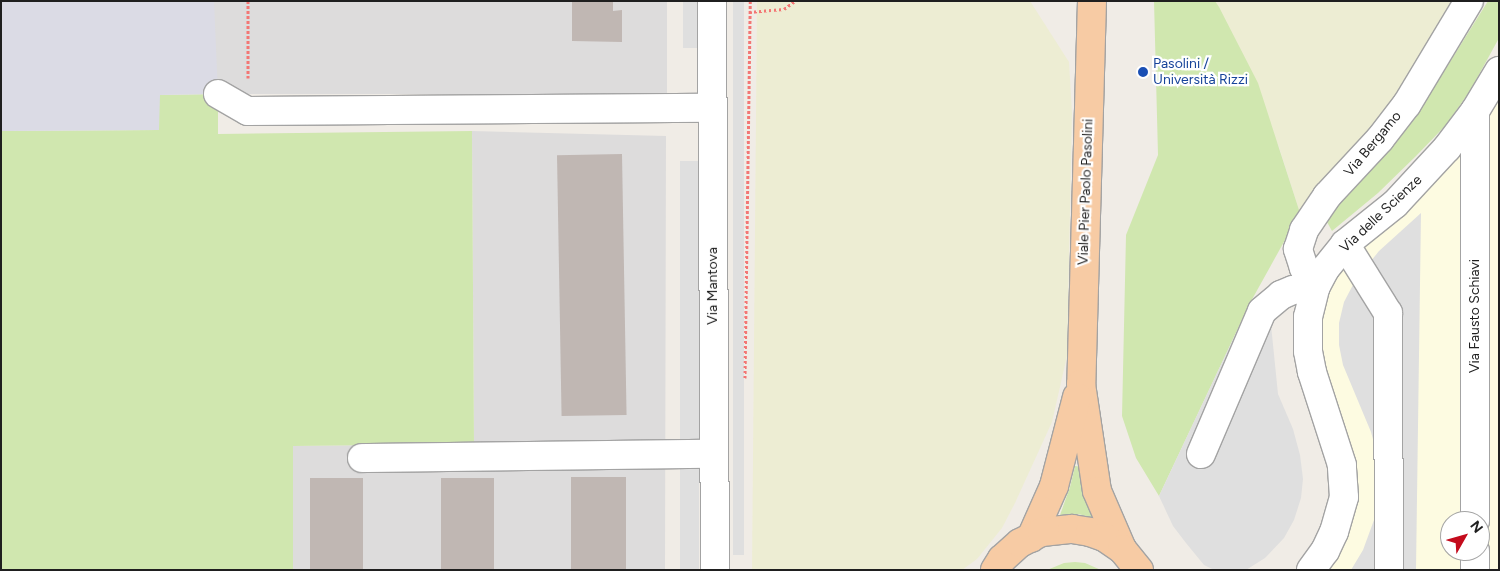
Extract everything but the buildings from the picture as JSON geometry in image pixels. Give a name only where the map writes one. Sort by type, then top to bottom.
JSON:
[{"type":"main road","name":"Viale Pier Paolo Pasolini","points":[[1092,1],[1081,384],[1097,491],[1122,549]]},
{"type":"main road","name":"Viale Pier Paolo Pasolini","points":[[1031,538],[1054,486],[1081,384]]},
{"type":"main road","points":[[995,570],[1008,553],[1020,543],[1056,529],[1090,532],[1122,549],[1139,570]]},
{"type":"street","name":"Via Mantova","points":[[712,1],[715,570]]},
{"type":"street","name":"Via Bergamo","points":[[1316,286],[1304,268],[1298,249],[1304,230],[1327,196],[1380,139],[1407,104],[1469,1]]},
{"type":"street","name":"Via delle Scienze","points":[[1311,570],[1325,551],[1334,532],[1344,489],[1342,465],[1312,372],[1308,351],[1308,318],[1316,286],[1325,269],[1345,244],[1401,197],[1447,148],[1475,110],[1499,71]]},
{"type":"street","points":[[218,94],[248,111],[712,108]]},
{"type":"street","name":"Via Fausto Schiavi","points":[[1475,110],[1475,511]]},
{"type":"street","points":[[1345,244],[1388,313],[1389,570]]},
{"type":"street","points":[[1201,454],[1262,311],[1281,295],[1293,290],[1316,286]]},
{"type":"street","points":[[362,458],[714,454]]},
{"type":"path","points":[[248,1],[248,111]]},
{"type":"path","points":[[745,381],[750,1]]},
{"type":"path","points":[[749,12],[784,9],[795,1]]},
{"type":"shaded area","points":[[1,1],[214,1],[218,94],[160,95],[159,130],[1,131]]},
{"type":"shaded area","points":[[214,1],[667,1],[667,94],[214,94]]},
{"type":"shaded area","points":[[683,1],[700,1],[700,48],[683,48]]},
{"type":"shaded area","points":[[733,1],[744,1],[744,555],[733,555]]},
{"type":"shaded area","points":[[1499,71],[1499,570],[1311,570],[1334,532],[1334,435],[1313,298]]},
{"type":"shaded area","points":[[472,131],[666,136],[665,570],[293,570],[292,446],[474,444]]},
{"type":"shaded area","points":[[680,161],[699,161],[699,570],[680,570]]},
{"type":"shaded area","points":[[1421,213],[1416,570],[1351,570],[1363,550],[1374,520],[1380,489],[1379,461],[1371,432],[1343,365],[1339,345],[1339,323],[1344,302],[1355,281],[1379,251]]},
{"type":"shaded area","points":[[1250,303],[1270,315],[1278,394],[1293,429],[1300,455],[1303,479],[1301,498],[1294,520],[1284,538],[1265,558],[1246,570],[1214,570],[1204,565],[1173,526],[1159,496]]},
{"type":"green space","points":[[757,1],[1030,1],[1069,62],[1072,113],[1067,356],[1052,422],[1015,503],[1002,528],[977,559],[962,570],[752,570]]},
{"type":"green space","points":[[1154,1],[1215,1],[1258,83],[1300,213],[1250,303],[1159,496],[1136,458],[1122,416],[1126,235],[1158,155]]},
{"type":"green space","points":[[1215,1],[1453,1],[1403,89],[1300,213],[1279,147]]},
{"type":"green space","points":[[1488,1],[1499,1],[1499,38],[1470,91],[1446,125],[1416,156],[1378,193],[1332,231],[1327,222],[1329,215],[1389,151],[1413,121]]},
{"type":"green space","points":[[218,94],[218,134],[472,131],[474,444],[293,446],[293,570],[1,570],[1,131],[159,130],[159,95]]},
{"type":"green space","points":[[1075,466],[1084,467],[1095,518],[1078,514],[1060,515]]},
{"type":"green space","points":[[1064,563],[1085,563],[1101,570],[1047,570]]},
{"type":"place","name":"Pasolini / Università Rizzi","points":[[1143,72]]}]
